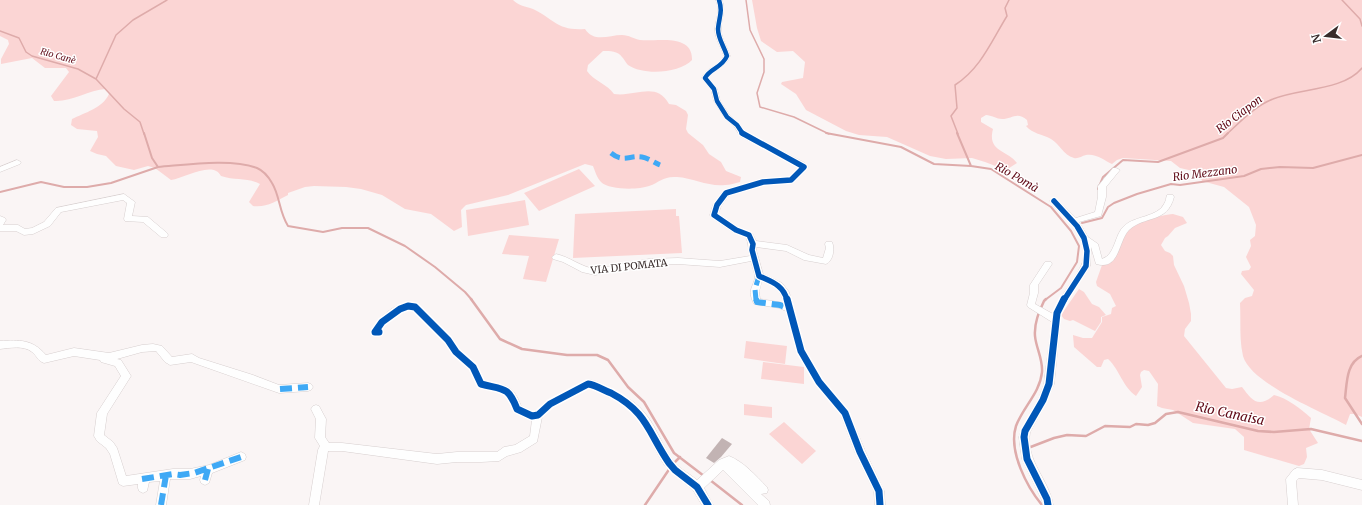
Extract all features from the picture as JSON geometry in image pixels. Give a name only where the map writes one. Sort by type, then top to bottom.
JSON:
[{"type":"street","points":[[719,0],[722,8],[718,30],[720,42],[725,49],[727,56],[722,65],[708,72],[705,78],[714,89],[717,101],[727,117],[737,125],[742,134],[804,167],[792,180],[763,182],[726,193],[717,205],[714,215],[736,230],[749,235],[753,244],[752,250],[759,276],[755,286],[754,296],[757,302],[780,305],[789,309]]},
{"type":"street","points":[[0,170],[17,162]]},
{"type":"street","points":[[1074,221],[1098,214],[1102,197],[1102,186],[1116,170]]},
{"type":"street","points":[[0,228],[18,228],[24,232],[33,231],[47,224],[59,210],[123,197],[127,198],[131,202],[128,219],[145,219],[164,235]]},
{"type":"street","points":[[1085,239],[1095,246],[1099,262],[1107,261],[1113,255],[1121,234],[1127,227],[1137,221],[1163,211],[1170,203],[1170,197]]},
{"type":"street","points":[[1048,505],[1048,501],[1034,476],[1025,449],[1025,428],[1043,400],[1049,384],[1057,313],[1086,266],[1085,239],[1081,230],[1054,201]]},
{"type":"street","points":[[0,219],[2,220],[0,224]]},
{"type":"street","points":[[753,244],[787,248],[807,258],[826,261],[830,248],[829,244]]},
{"type":"street","name":"VIA DI POMATA","points":[[556,257],[564,259],[587,271],[595,272],[649,262],[678,261],[720,264],[754,258]]},
{"type":"street","points":[[1048,264],[1034,287],[1031,304],[1033,307],[1056,320]]},
{"type":"street","points":[[759,276],[779,285],[785,292],[799,345],[810,368],[843,410],[860,452],[879,491],[880,505]]},
{"type":"street","points":[[379,332],[375,332],[377,327],[401,308],[409,305],[415,307],[448,340],[456,352],[473,367],[481,384],[508,391],[511,394],[515,408],[518,411],[532,416],[538,415],[550,404],[590,384],[629,403],[644,414],[660,450],[672,467],[700,484],[708,505]]},
{"type":"street","points":[[0,345],[31,347],[35,349],[44,359],[73,352],[100,357],[118,363],[126,376],[102,413],[100,436],[112,447],[123,481],[143,484],[166,475],[180,475],[208,469],[241,457]]},
{"type":"street","points":[[100,357],[156,348],[160,349],[164,356],[170,361],[192,358],[202,363],[280,389],[308,387]]},
{"type":"street","points":[[316,409],[321,419],[320,438],[326,447]]},
{"type":"street","points":[[326,447],[342,447],[437,459],[497,456],[532,441],[537,426],[538,415]]},
{"type":"street","points":[[314,505],[323,450],[326,447]]},
{"type":"street","points":[[700,484],[723,463],[729,461],[736,464],[762,490]]},
{"type":"street","points":[[723,463],[765,505]]},
{"type":"street","points":[[205,480],[208,469]]},
{"type":"street","points":[[1293,505],[1291,479],[1297,474],[1304,473],[1362,485]]},
{"type":"street","points":[[161,505],[166,475]]},
{"type":"shaded area","points":[[0,0],[513,0],[520,5],[533,9],[556,24],[568,28],[585,29],[593,36],[602,37],[625,35],[640,40],[680,42],[687,46],[691,51],[692,60],[679,68],[671,70],[662,72],[643,71],[628,65],[616,52],[603,51],[588,65],[587,71],[614,94],[645,92],[658,93],[664,97],[669,104],[676,105],[686,111],[688,115],[686,129],[688,133],[703,145],[709,154],[721,162],[726,171],[741,177],[740,182],[729,185],[719,185],[672,177],[665,178],[644,187],[631,189],[617,188],[610,187],[601,182],[593,166],[585,164],[508,195],[466,205],[461,210],[462,227],[454,231],[431,214],[405,209],[382,195],[361,189],[346,187],[305,187],[288,193],[288,195],[271,204],[253,206],[249,202],[260,184],[255,182],[221,176],[217,171],[212,170],[198,171],[171,180],[155,168],[148,166],[134,170],[116,166],[106,156],[90,151],[98,137],[97,131],[77,129],[71,125],[72,119],[98,106],[109,94],[106,89],[93,91],[67,100],[54,101],[51,96],[69,72],[66,68],[45,68],[32,58],[1,64],[1,59],[9,44],[8,40],[0,36]]},
{"type":"shaded area","points":[[752,0],[1362,0],[1362,417],[1355,414],[1350,414],[1346,425],[1288,396],[1259,377],[1249,366],[1243,356],[1240,303],[1245,298],[1252,296],[1254,290],[1241,274],[1242,271],[1249,270],[1251,267],[1246,257],[1251,246],[1250,240],[1255,236],[1256,225],[1249,207],[1224,187],[1202,181],[1197,173],[1180,168],[1171,161],[1123,158],[1112,164],[1093,155],[1086,155],[1078,158],[1070,157],[1051,139],[1029,129],[1026,126],[1028,125],[1027,120],[1020,116],[1002,119],[986,115],[981,118],[981,122],[993,129],[992,137],[995,146],[1017,163],[1006,170],[972,158],[946,159],[930,156],[887,137],[859,135],[846,131],[806,110],[796,94],[781,84],[782,82],[803,78],[805,62],[793,51],[777,52],[761,41]]},
{"type":"shaded area","points":[[579,169],[595,186],[539,211],[524,193]]},
{"type":"shaded area","points":[[525,200],[529,225],[468,236],[466,210]]},
{"type":"shaded area","points":[[676,209],[676,216],[679,216],[682,253],[573,258],[575,214]]},
{"type":"shaded area","points":[[1173,214],[1183,217],[1187,223],[1175,228],[1165,238],[1161,245],[1165,251],[1173,256],[1174,265],[1184,286],[1189,303],[1191,321],[1185,329],[1184,336],[1226,388],[1232,389],[1242,387],[1252,399],[1259,402],[1264,401],[1274,395],[1279,396],[1294,404],[1311,418],[1309,429],[1318,443],[1306,448],[1307,457],[1304,464],[1299,466],[1244,450],[1244,437],[1235,429],[1193,423],[1173,410],[1157,406],[1158,384],[1149,371],[1144,370],[1141,372],[1142,387],[1136,396],[1127,388],[1108,359],[1104,360],[1101,367],[1097,367],[1074,347],[1073,335],[1083,338],[1092,338],[1102,322],[1102,317],[1111,314],[1112,308],[1116,306],[1110,294],[1097,286],[1096,282],[1102,265],[1113,261],[1124,234],[1133,226],[1140,223],[1161,216]]},
{"type":"shaded area","points":[[509,235],[559,239],[546,282],[523,279],[529,256],[502,254]]},
{"type":"shaded area","points":[[1079,289],[1084,292],[1092,304],[1099,307],[1106,315],[1101,317],[1101,322],[1095,331],[1073,320],[1070,321],[1064,319],[1061,315]]},
{"type":"shaded area","points":[[746,341],[787,346],[785,364],[744,358]]},
{"type":"shaded area","points":[[763,362],[804,367],[804,384],[761,379]]},
{"type":"shaded area","points":[[744,404],[772,407],[772,418],[744,415]]},
{"type":"shaded area","points":[[784,422],[816,451],[802,464],[769,434]]},
{"type":"building","points":[[722,438],[732,444],[714,463],[706,458]]},
{"type":"waterway","points":[[96,79],[116,35],[133,20],[167,0]]},
{"type":"waterway","name":"Rio Pomà","points":[[746,0],[750,30],[764,59],[764,72],[757,93],[760,107],[794,117],[828,133]]},
{"type":"waterway","points":[[958,134],[951,116],[957,108],[955,85],[972,71],[985,54],[1007,16],[1005,8],[1009,0]]},
{"type":"waterway","name":"Rio Ciapon","points":[[1342,0],[1360,19],[1362,26]]},
{"type":"waterway","name":"Rio Canè","points":[[0,31],[19,38],[26,52],[32,56],[78,69],[96,79]]},
{"type":"waterway","name":"Rio Ciapon","points":[[1227,134],[1248,114],[1266,102],[1284,95],[1320,88],[1344,81],[1362,68]]},
{"type":"waterway","points":[[96,79],[124,109],[140,122],[144,134]]},
{"type":"waterway","points":[[144,133],[152,158],[158,167]]},
{"type":"waterway","name":"Rio Pomà","points":[[828,133],[901,147],[934,164],[971,166]]},
{"type":"waterway","points":[[957,133],[971,166]]},
{"type":"waterway","name":"Rio Ciapon","points":[[1098,189],[1103,177],[1123,160],[1158,162],[1223,138],[1227,134]]},
{"type":"waterway","name":"Rio Mezzano","points":[[1082,223],[1102,218],[1108,207],[1114,203],[1137,194],[1171,184],[1180,185],[1244,176],[1261,169],[1280,167],[1313,168],[1362,155]]},
{"type":"waterway","points":[[158,167],[234,163],[257,168],[266,174],[275,188],[285,221],[288,226],[323,232],[342,228],[368,228],[405,246],[435,267],[465,292],[472,300]]},
{"type":"waterway","name":"Rio Pomà","points":[[971,166],[991,169],[1051,207],[1071,231],[1079,246],[1077,262],[1061,288],[1045,300]]},
{"type":"waterway","points":[[0,192],[41,182],[64,187],[87,187],[111,183],[158,167]]},
{"type":"waterway","points":[[471,299],[500,339],[522,349],[567,355],[597,355],[608,360],[628,387],[644,402],[674,453],[680,457]]},
{"type":"waterway","name":"Rio Pomà","points":[[1042,505],[1030,489],[1020,468],[1014,436],[1019,419],[1041,380],[1042,367],[1035,331],[1036,322],[1045,300]]},
{"type":"waterway","points":[[1362,356],[1357,359],[1350,368],[1345,398],[1362,424]]},
{"type":"waterway","name":"Rio Canaisa","points":[[1028,448],[1054,438],[1067,435],[1086,436],[1105,426],[1130,427],[1136,424],[1148,425],[1155,423],[1166,414],[1178,412],[1258,431],[1274,432],[1311,429],[1362,441]]},
{"type":"waterway","points":[[674,463],[680,457]]},
{"type":"waterway","points":[[680,457],[704,476]]},
{"type":"waterway","points":[[645,505],[670,468]]},
{"type":"waterway","points":[[710,480],[742,505]]},
{"type":"marked path","points":[[611,153],[616,157],[628,159],[642,157],[660,165]]},
{"type":"marked path","points":[[759,276],[755,292],[757,302],[780,305],[789,309]]},
{"type":"marked path","points":[[280,389],[308,387]]},
{"type":"marked path","points":[[142,479],[173,474],[180,475],[194,473],[241,457]]},
{"type":"marked path","points":[[205,480],[208,469]]},
{"type":"marked path","points":[[161,505],[166,475]]},
{"type":"cycle path","points":[[719,0],[722,8],[718,29],[720,42],[725,49],[727,56],[725,61],[719,67],[709,72],[705,78],[714,89],[717,101],[727,117],[737,125],[742,134],[804,167],[791,180],[763,182],[726,193],[717,205],[714,215],[736,230],[749,235],[753,244],[752,250],[759,276],[779,285],[785,292],[801,351],[819,382],[845,413],[860,452],[879,491],[880,505]]},
{"type":"cycle path","points":[[1048,505],[1047,499],[1027,459],[1024,437],[1025,431],[1043,400],[1049,384],[1057,313],[1067,294],[1086,266],[1087,258],[1086,244],[1081,232],[1068,214],[1054,201]]},
{"type":"cycle path","points":[[379,332],[375,332],[376,329],[396,311],[406,306],[415,307],[448,340],[456,352],[473,367],[481,384],[508,391],[512,396],[517,409],[532,416],[538,415],[550,404],[588,384],[596,386],[622,399],[633,406],[640,414],[669,463],[675,470],[697,487],[708,505]]}]
